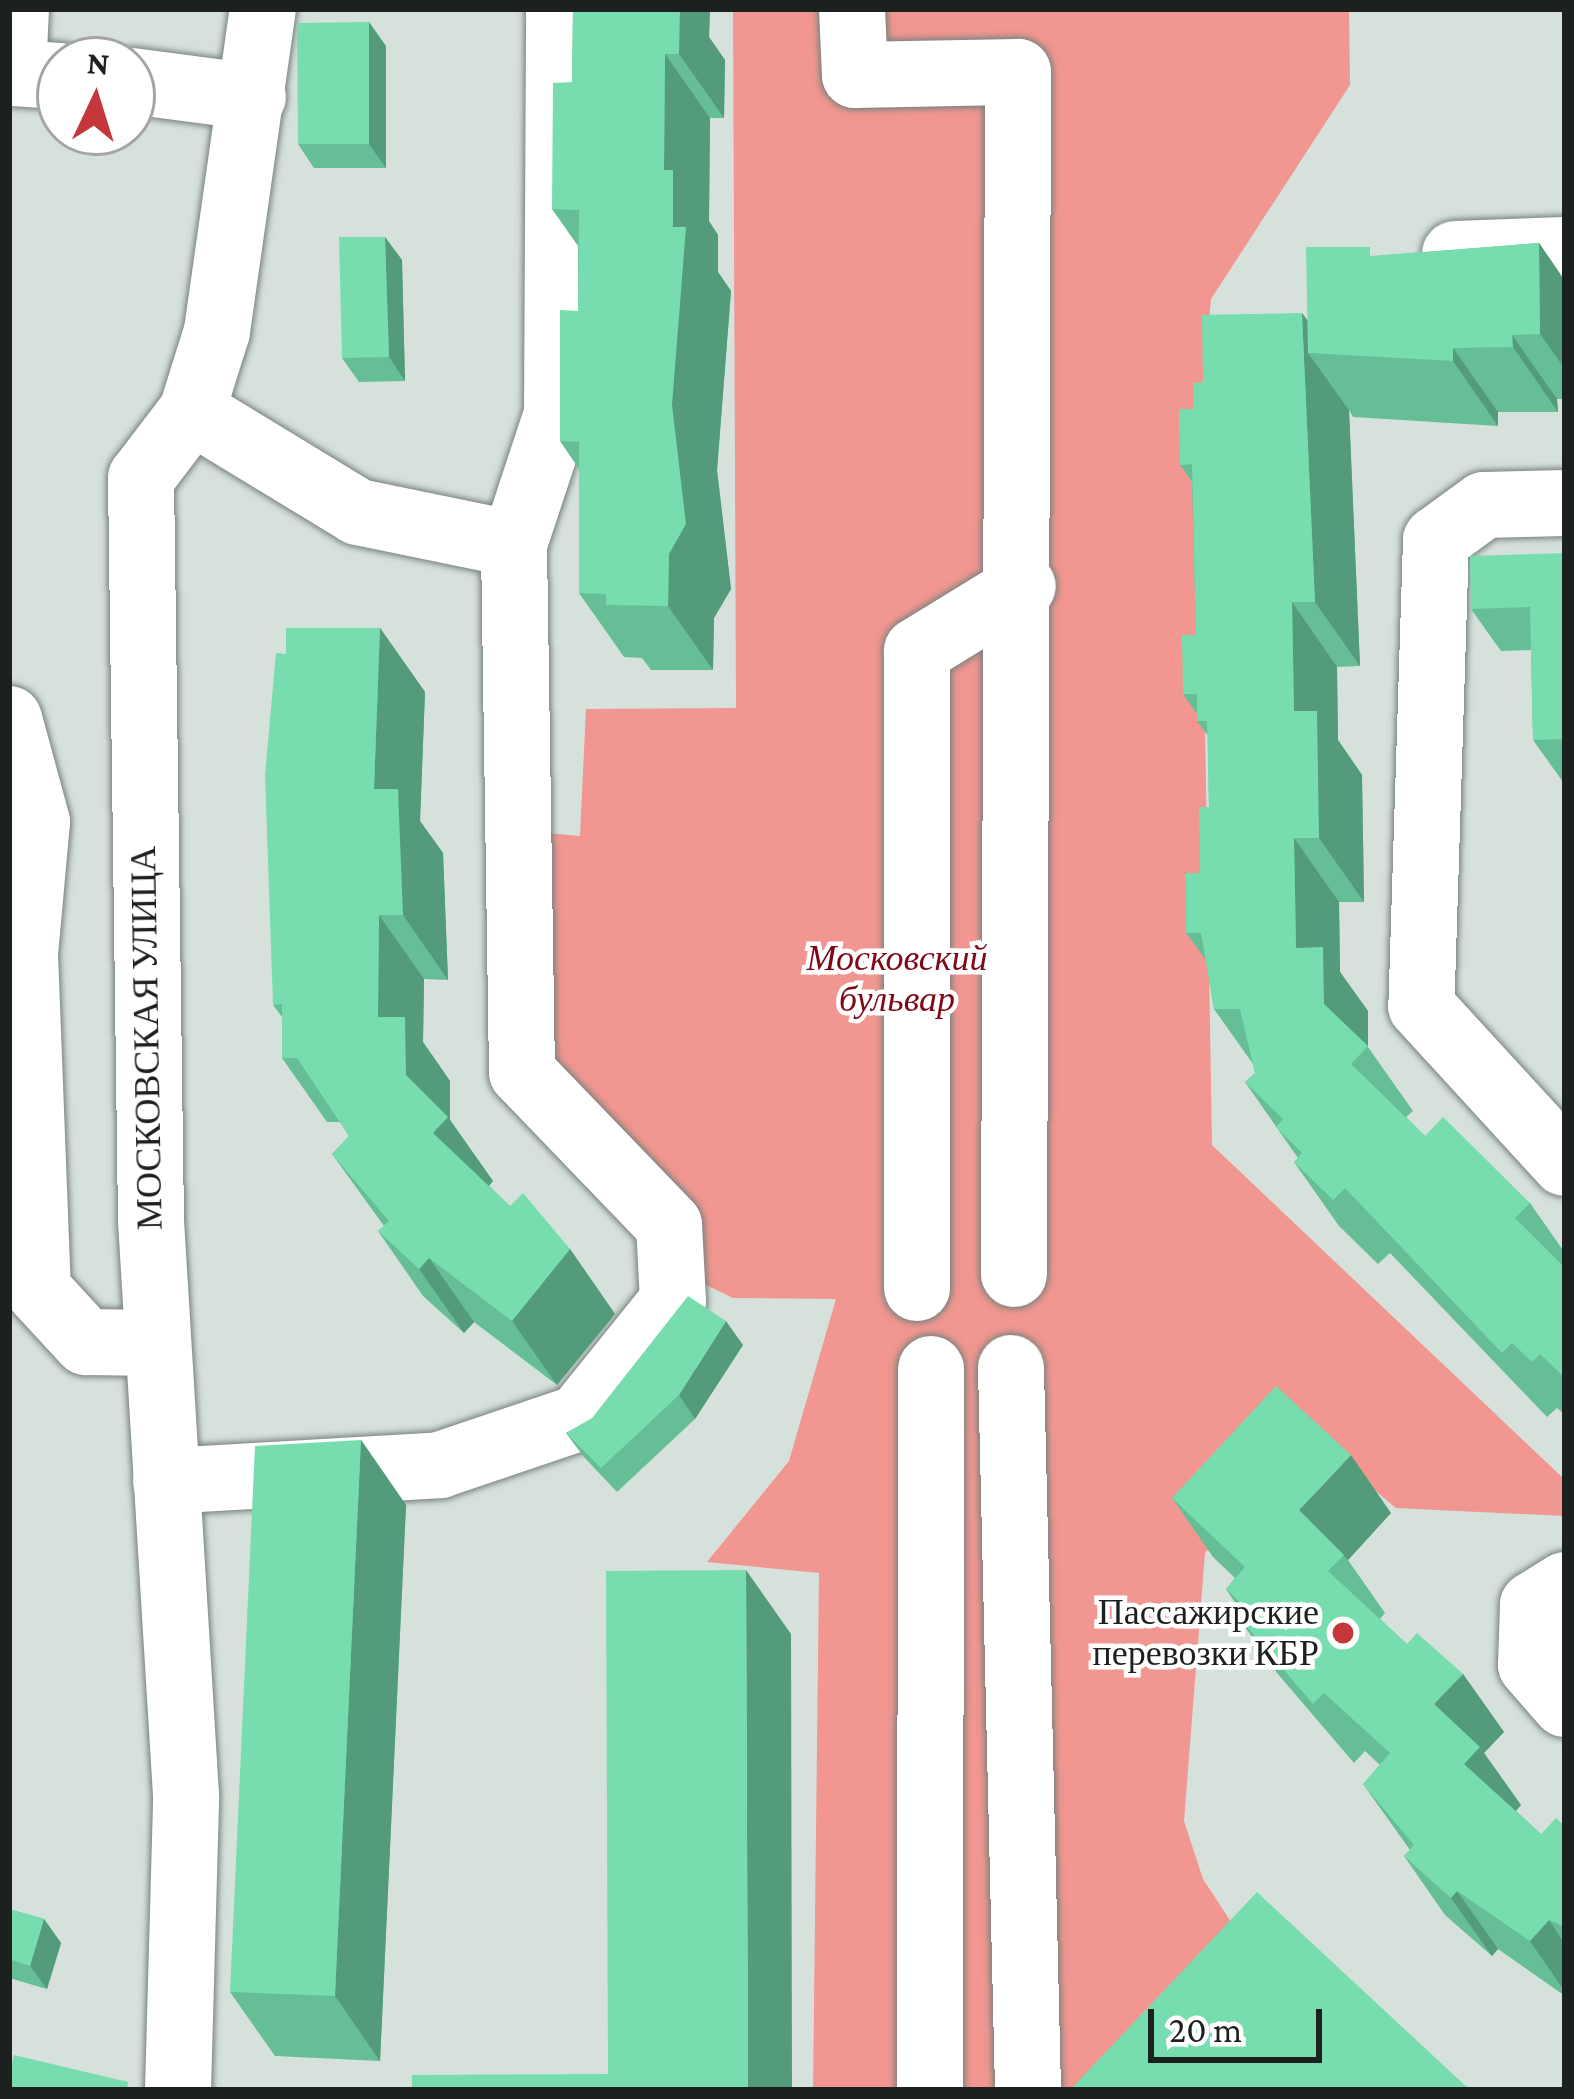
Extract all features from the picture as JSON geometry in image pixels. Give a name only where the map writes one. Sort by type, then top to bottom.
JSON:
[{"type":"street","points":[[16,9],[13,73],[36,74]]},
{"type":"street","name":"МОСКОВСКАЯ УЛИЦА","points":[[178,2090],[186,1795],[158,1342],[141,906],[141,478],[191,411],[217,331],[262,9]]},
{"type":"street","points":[[166,1481],[440,1465],[579,1418],[673,1300],[669,1225],[522,1072],[514,544],[557,414],[559,9]]},
{"type":"street","points":[[852,9],[855,75],[892,40],[1018,72],[1023,586],[1014,1274],[1032,1332],[1010,1368],[1028,2090]]},
{"type":"street","points":[[156,84],[253,97]]},
{"type":"street","points":[[1385,256],[1565,250]]},
{"type":"street","points":[[191,411],[358,512],[514,544]]},
{"type":"street","points":[[1565,503],[1484,505],[1436,540],[1420,1006],[1565,1163]]},
{"type":"street","points":[[929,2090],[931,1369],[909,1334],[916,1288],[917,651],[1023,586]]},
{"type":"street","points":[[9,719],[23,822],[38,1290],[86,1342],[158,1342]]},
{"type":"street","points":[[916,1288],[974,1257],[1014,1274]]},
{"type":"street","points":[[931,1369],[971,1382],[1010,1368]]},
{"type":"street","points":[[1565,1585],[1533,1605],[1531,1665],[1565,1704]]},
{"type":"green space","name":"Московский бульвар","points":[[733,9],[1349,9],[1350,85],[1211,299],[1200,426],[1212,1145],[1565,1480],[1565,1516],[1396,1508],[1311,1437],[1205,1553],[1184,1821],[1203,1879],[1248,1948],[1102,2090],[813,2090],[819,1573],[707,1562],[789,1461],[836,1299],[733,1298],[681,1273],[511,1041],[493,828],[580,836],[586,709],[736,708]]},
{"type":"building","points":[[573,9],[680,9],[679,54],[665,54],[664,170],[673,170],[673,227],[686,227],[672,405],[686,524],[669,554],[668,606],[606,605],[606,594],[579,593],[579,442],[560,441],[560,310],[578,311],[579,210],[552,209],[553,83],[572,82]]},
{"type":"building","points":[[369,22],[369,144],[298,144],[297,23]]},
{"type":"building","points":[[339,237],[385,237],[389,357],[342,358]]},
{"type":"building","points":[[1539,243],[1540,334],[1512,335],[1513,347],[1453,348],[1453,361],[1308,353],[1306,247],[1370,247],[1370,256]]},
{"type":"building","points":[[1302,313],[1315,602],[1292,602],[1294,711],[1317,711],[1319,838],[1294,838],[1296,948],[1323,947],[1324,1004],[1368,1046],[1351,1064],[1425,1136],[1443,1117],[1530,1203],[1515,1218],[1565,1268],[1565,1378],[1540,1354],[1532,1362],[1512,1343],[1502,1353],[1345,1188],[1333,1200],[1294,1162],[1302,1153],[1276,1127],[1283,1119],[1245,1082],[1255,1073],[1240,1009],[1214,1009],[1201,933],[1186,933],[1186,873],[1200,873],[1199,807],[1209,807],[1207,721],[1197,721],[1197,694],[1183,694],[1182,635],[1196,635],[1192,464],[1180,465],[1179,409],[1193,409],[1193,383],[1203,382],[1202,315]]},
{"type":"building","points":[[1565,553],[1565,739],[1533,740],[1530,607],[1471,609],[1470,556]]},
{"type":"building","points":[[286,628],[380,628],[374,789],[398,789],[403,915],[379,915],[378,1017],[405,1017],[406,1075],[448,1117],[433,1133],[510,1206],[523,1193],[570,1249],[512,1321],[429,1258],[419,1269],[378,1231],[389,1221],[332,1154],[349,1136],[297,1058],[282,1058],[282,1004],[273,1005],[265,775],[276,653],[286,654]]},
{"type":"building","points":[[688,1296],[726,1321],[679,1395],[601,1468],[566,1433],[592,1418]]},
{"type":"building","points":[[1276,1386],[1351,1455],[1299,1510],[1344,1555],[1328,1571],[1407,1644],[1417,1633],[1463,1674],[1434,1704],[1480,1747],[1464,1764],[1541,1834],[1556,1818],[1565,1826],[1565,1927],[1549,1920],[1530,1941],[1457,1891],[1451,1898],[1404,1856],[1414,1845],[1363,1784],[1390,1753],[1324,1693],[1313,1704],[1236,1614],[1244,1606],[1226,1589],[1245,1567],[1172,1498]]},
{"type":"building","points":[[361,1440],[335,1996],[230,1992],[255,1446]]},
{"type":"building","points":[[746,1570],[748,2090],[412,2090],[412,2075],[608,2074],[606,1571]]},
{"type":"building","points":[[1257,1892],[1470,2090],[1070,2090]]},
{"type":"building","points":[[9,1909],[44,1919],[30,1966],[9,1959]]},
{"type":"building","points":[[14,2055],[128,2082],[127,2090],[9,2090]]},
{"type":"place","name":"Пассажирские перевозки КБР","points":[[1343,1633]]}]
